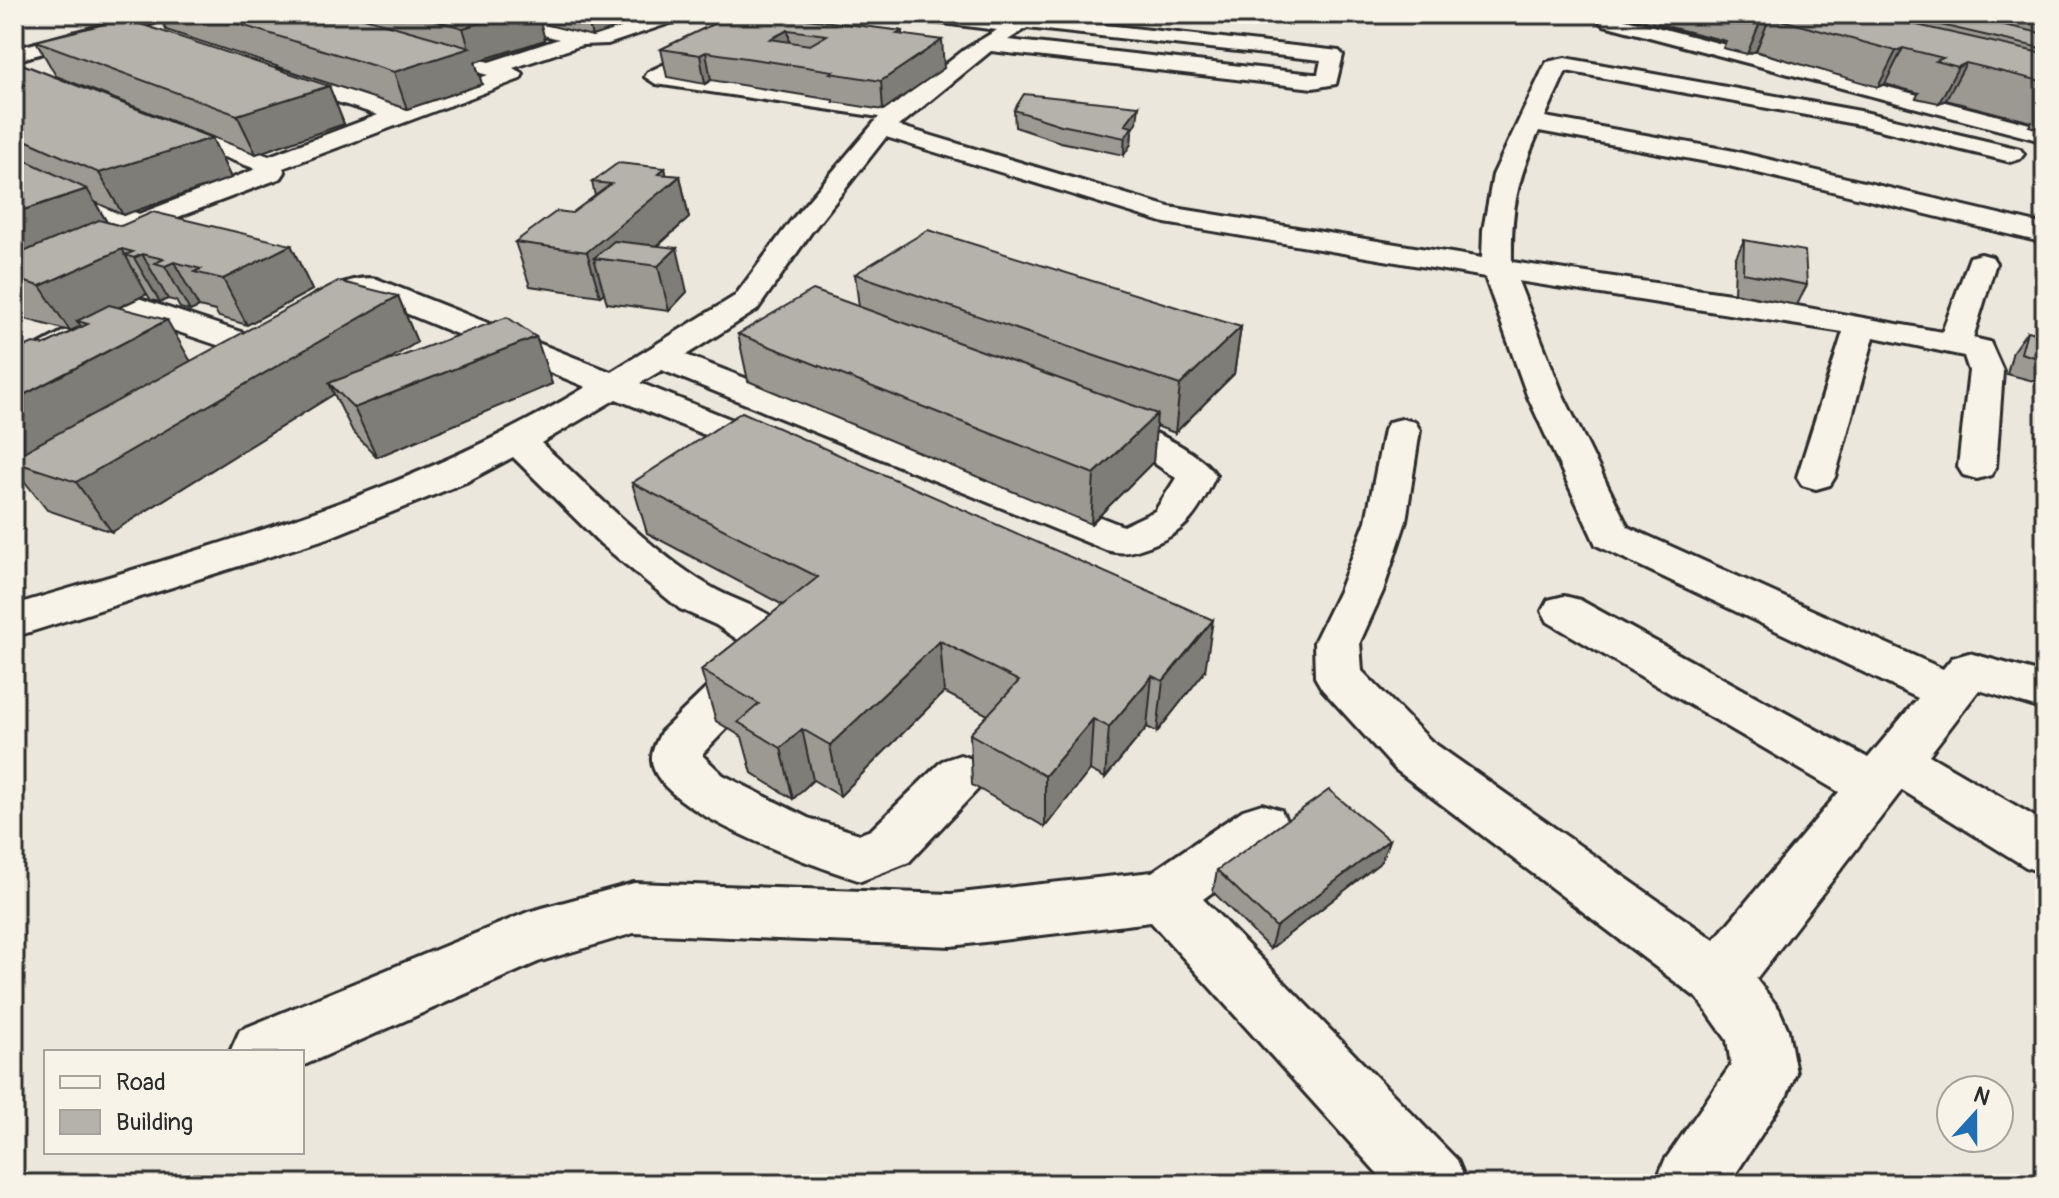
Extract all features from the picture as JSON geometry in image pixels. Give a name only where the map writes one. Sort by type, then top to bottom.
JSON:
[{"type":"street","points":[[14,43],[125,14]]},
{"type":"street","points":[[14,55],[165,14]]},
{"type":"street","points":[[486,14],[581,39],[601,40],[678,14]]},
{"type":"street","points":[[14,621],[313,529],[452,474],[518,441],[612,387],[746,303],[800,228],[890,120],[992,38],[1332,55],[1328,79],[1313,81],[992,38],[919,14]]},
{"type":"street","points":[[1608,14],[1605,18],[1611,21],[2045,135]]},
{"type":"street","points":[[737,35],[656,77],[890,120],[1165,215],[1413,257],[1497,267],[1861,325],[1978,349],[1986,371],[1977,467]]},
{"type":"street","points":[[488,69],[581,39]]},
{"type":"street","points":[[134,116],[269,165],[512,74],[396,45]]},
{"type":"street","points":[[1951,693],[1611,536],[1545,395],[1497,267],[1497,230],[1506,175],[1555,67],[1565,64],[1860,118],[2011,154]]},
{"type":"street","points":[[249,67],[401,115]]},
{"type":"street","points":[[1548,81],[1633,92],[1775,118]]},
{"type":"street","points":[[1531,122],[1729,158],[2045,234]]},
{"type":"street","points":[[14,270],[272,172],[269,165]]},
{"type":"street","points":[[14,172],[139,224]]},
{"type":"street","points":[[1954,344],[1981,263]]},
{"type":"street","points":[[208,370],[349,291],[366,286],[802,461]]},
{"type":"street","points":[[746,303],[785,317]]},
{"type":"street","points":[[14,372],[135,306],[271,335]]},
{"type":"street","points":[[1816,477],[1861,325]]},
{"type":"street","points":[[661,357],[1121,541],[1151,532],[1179,514],[1197,475],[1154,446],[1066,415]]},
{"type":"street","points":[[1402,430],[1386,521],[1361,591],[1337,642],[1339,677],[1413,755],[1719,979],[1757,1030],[1764,1073],[1689,1184]]},
{"type":"street","points":[[518,441],[616,535],[657,568],[696,598],[732,614],[772,640],[774,651],[679,746],[677,763],[705,790],[792,835],[861,858],[890,846],[960,775]]},
{"type":"street","points":[[1564,611],[1885,774],[2045,851]]},
{"type":"street","points":[[1719,979],[1969,670],[2045,692]]},
{"type":"street","points":[[267,1050],[528,938],[634,908],[951,920],[1163,896],[1262,826]]},
{"type":"street","points":[[1163,896],[1433,1184]]},
{"type":"building","points":[[206,14],[350,14],[470,48],[394,72]]},
{"type":"building","points":[[412,14],[509,14],[463,28]]},
{"type":"building","points":[[734,14],[767,14],[902,31],[897,34],[942,40],[881,81],[706,52],[700,55],[661,49]],"holes":[[[788,30],[827,35],[810,45],[770,39]]]},
{"type":"building","points":[[1737,14],[1868,14],[2045,54],[2045,82],[1966,63],[1958,67],[1936,61],[1943,58],[1903,48],[1896,51],[1770,17],[1761,20]]},
{"type":"building","points":[[1893,14],[1954,14],[2045,34],[2045,49]]},
{"type":"building","points":[[2012,14],[2045,14],[2045,21]]},
{"type":"building","points":[[125,19],[329,86],[237,115],[36,41]]},
{"type":"building","points":[[14,61],[212,138],[99,173],[14,135]]},
{"type":"building","points":[[1024,94],[1139,106],[1125,125],[1132,127],[1125,138],[1061,125],[1014,110]]},
{"type":"building","points":[[14,155],[87,189],[14,213]]},
{"type":"building","points":[[618,163],[665,168],[658,174],[680,176],[587,252],[515,242],[557,211],[572,213],[611,184],[592,182]]},
{"type":"building","points":[[153,212],[291,245],[223,279],[194,272],[201,269],[174,262],[165,266],[155,263],[164,259],[142,254],[134,258],[125,255],[133,252],[122,249],[40,286],[14,279],[14,256],[99,220],[121,226]]},
{"type":"building","points":[[928,230],[1241,327],[1180,385],[855,274]]},
{"type":"building","points":[[1744,240],[1805,251],[1807,285],[1743,273]]},
{"type":"building","points":[[614,241],[677,248],[658,266],[594,258]]},
{"type":"building","points":[[338,281],[398,296],[76,482],[14,462],[14,457]]},
{"type":"building","points":[[813,290],[1157,414],[1094,474],[738,334]]},
{"type":"building","points":[[109,305],[167,320],[14,400],[14,352],[33,343],[44,345],[88,324],[77,321]]},
{"type":"building","points":[[507,317],[536,337],[354,408],[329,383]]},
{"type":"building","points":[[2027,331],[2045,335],[2045,360],[2021,353]]},
{"type":"building","points":[[742,412],[1213,620],[1163,681],[1152,676],[1109,727],[1093,719],[1045,776],[970,734],[1019,681],[940,641],[830,745],[802,729],[781,748],[738,722],[759,704],[701,670],[818,577],[632,483]]},
{"type":"building","points":[[1329,790],[1389,840],[1276,927],[1217,870]]}]
